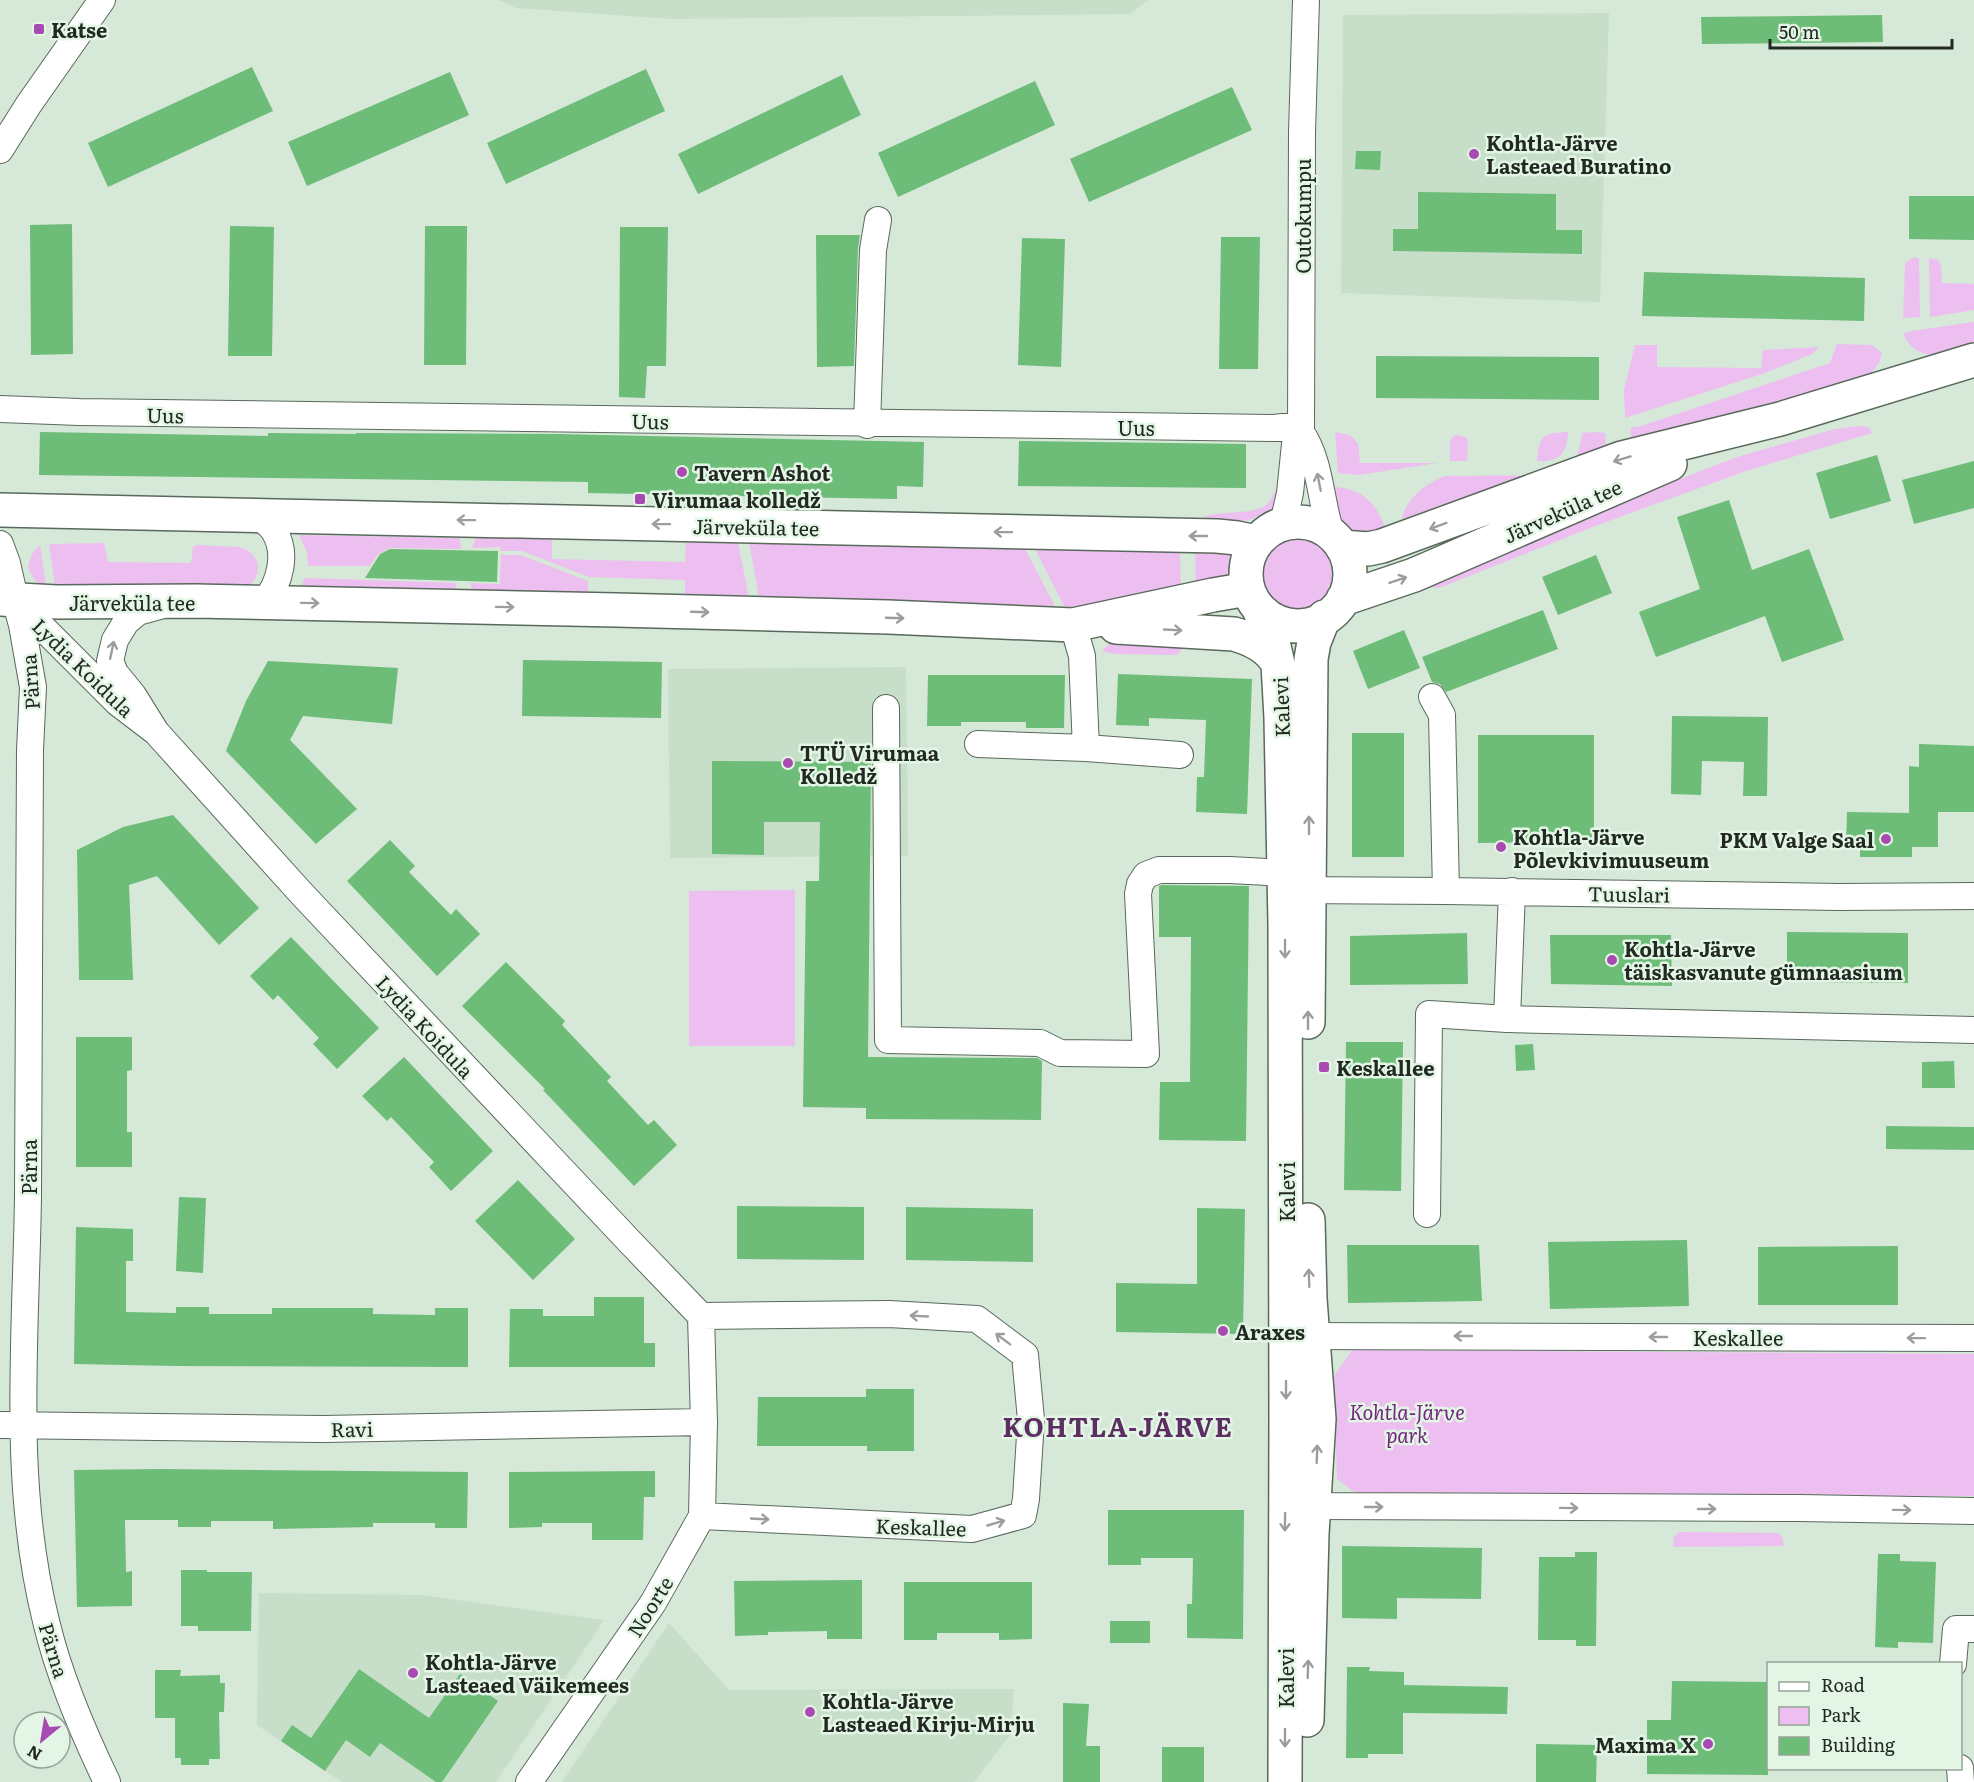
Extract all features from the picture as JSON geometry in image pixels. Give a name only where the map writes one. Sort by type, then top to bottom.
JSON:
[{"type":"main road","name":"Järveküla tee","points":[[1336,540],[1368,549],[1382,546],[1622,458],[1780,419],[1974,360]]},
{"type":"main road","name":"Järveküla tee","points":[[1333,608],[1631,480],[1780,419]]},
{"type":"main road","name":"Järveküla tee","points":[[0,510],[1217,536],[1256,542]]},
{"type":"main road","points":[[1299,522],[1315,525],[1336,540],[1349,564],[1349,582],[1333,608],[1316,622],[1299,626],[1281,623],[1267,615],[1253,598],[1245,573],[1248,557],[1256,542],[1268,531],[1283,524],[1299,522]]},
{"type":"main road","name":"Järveküla tee","points":[[7,599],[57,602],[264,602],[703,612],[1072,625],[1213,595],[1253,598]]},
{"type":"main road","name":"Kalevi","points":[[1253,598],[1273,642],[1278,664],[1297,882]]},
{"type":"main road","name":"Kalevi","points":[[1285,1782],[1286,1443],[1300,1336],[1297,882],[1311,659],[1314,642],[1333,608]]},
{"type":"main road","points":[[1072,625],[1234,634],[1249,638],[1263,647],[1278,664]]},
{"type":"main road","name":"Kalevi","points":[[1300,1336],[1319,1419],[1312,1534],[1306,1782]]},
{"type":"street","points":[[0,150],[29,104],[102,0]]},
{"type":"street","name":"Outokumpu","points":[[1283,524],[1290,493],[1295,444],[1301,429],[1302,133],[1306,0]]},
{"type":"street","points":[[867,424],[873,250],[878,220]]},
{"type":"street","name":"Uus","points":[[0,409],[78,412],[1301,429]]},
{"type":"street","name":"Outokumpu","points":[[1301,429],[1313,455],[1324,513],[1336,540]]},
{"type":"street","points":[[256,515],[268,523],[275,532],[281,563],[278,581],[273,592],[264,602]]},
{"type":"street","name":"Pärna","points":[[0,544],[8,563],[7,599],[22,625],[33,687],[30,750],[28,1197],[11,1425],[46,1625],[60,1668],[107,1782]]},
{"type":"street","name":"Lydia Koidula","points":[[7,599],[118,703],[156,732]]},
{"type":"street","name":"Lydia Koidula","points":[[195,601],[155,606],[138,612],[122,627],[112,648],[110,660],[115,673],[133,695],[156,732],[301,893],[630,1244],[701,1316]]},
{"type":"street","points":[[1072,625],[1082,656],[1086,748]]},
{"type":"street","points":[[1432,697],[1442,715],[1446,891]]},
{"type":"street","name":"Tuuslari","points":[[886,708],[888,1040],[1040,1043],[1060,1053],[1146,1054],[1138,894],[1140,884],[1146,874],[1159,870],[1230,870],[1297,882],[1446,891],[1839,897],[1974,896]]},
{"type":"street","points":[[978,744],[1086,748],[1180,755]]},
{"type":"street","points":[[1507,1019],[1512,891]]},
{"type":"street","points":[[1427,1214],[1429,1014],[1507,1019],[1974,1030]]},
{"type":"street","name":"Keskallee","points":[[701,1316],[889,1314],[977,1319],[1025,1355],[1031,1420],[1023,1515],[972,1529],[702,1516]]},
{"type":"street","points":[[701,1316],[704,1422],[702,1516]]},
{"type":"street","name":"Keskallee","points":[[1300,1336],[1974,1338]]},
{"type":"street","name":"Ravi","points":[[11,1425],[322,1429],[704,1422]]},
{"type":"street","points":[[1286,1443],[1293,1481],[1303,1497],[1315,1506],[1974,1511]]},
{"type":"street","name":"Noorte","points":[[529,1782],[653,1603],[702,1516]]},
{"type":"street","points":[[1953,1662],[1956,1629],[1974,1629]]},
{"type":"shaded area","points":[[498,0],[1149,0],[1130,14],[672,19],[516,8]]},
{"type":"shaded area","name":"Kohtla-Järve Lasteaed Buratino","points":[[1609,13],[1600,302],[1341,293],[1343,15]]},
{"type":"shaded area","name":"TTÜ Virumaa Kolledž","points":[[906,667],[908,856],[670,858],[668,669]]},
{"type":"shaded area","name":"Kohtla-Järve Lasteaed Väikemees","points":[[259,1593],[421,1595],[604,1620],[496,1782],[342,1782],[257,1725]]},
{"type":"shaded area","name":"Kohtla-Järve Lasteaed Kirju-Mirju","points":[[669,1623],[729,1690],[1014,1689],[1010,1735],[974,1782],[562,1782]]},
{"type":"green space","points":[[1915,257],[1919,259],[1920,317],[1903,318],[1905,266],[1906,262]]},
{"type":"green space","points":[[1929,258],[1938,260],[1941,266],[1942,283],[1974,284],[1974,310],[1930,317]]},
{"type":"green space","points":[[1974,322],[1974,344],[1944,353],[1926,354],[1917,351],[1903,334],[1911,331]]},
{"type":"green space","points":[[1837,344],[1872,345],[1882,353],[1879,363],[1870,375],[1637,442],[1631,436],[1632,427],[1638,427],[1830,363]]},
{"type":"green space","points":[[1635,345],[1657,345],[1657,367],[1761,368],[1763,350],[1819,347],[1812,354],[1765,373],[1625,418],[1624,390]]},
{"type":"green space","points":[[1869,427],[1872,433],[1746,471],[1598,525],[1439,588],[1427,587],[1555,527],[1737,457],[1835,429]]},
{"type":"green space","points":[[1335,432],[1350,435],[1358,443],[1360,463],[1438,463],[1358,475],[1338,473]]},
{"type":"green space","points":[[1568,432],[1566,446],[1561,455],[1551,460],[1537,461],[1539,446],[1544,437],[1553,433]]},
{"type":"green space","points":[[1582,433],[1605,433],[1605,448],[1602,456],[1591,465],[1402,533],[1401,523],[1407,505],[1413,497],[1436,480],[1445,476],[1555,473],[1573,462],[1579,450]]},
{"type":"green space","points":[[1453,436],[1466,437],[1468,442],[1467,461],[1450,461],[1450,442]]},
{"type":"green space","points":[[1280,484],[1275,507],[1266,513],[1238,522],[1197,522],[1209,515],[1256,510],[1263,507],[1269,502]]},
{"type":"green space","points":[[1337,487],[1358,493],[1372,503],[1389,538],[1364,535],[1348,528],[1339,515],[1331,491]]},
{"type":"green space","points":[[299,535],[460,538],[461,549],[390,548],[378,554],[370,566],[308,566],[307,552]]},
{"type":"green space","points":[[1298,536],[1312,539],[1325,547],[1333,560],[1336,574],[1333,588],[1325,601],[1312,609],[1298,612],[1284,609],[1271,601],[1263,588],[1260,574],[1263,560],[1271,547],[1284,539]]},
{"type":"green space","points":[[476,537],[552,538],[552,559],[685,562],[686,542],[738,542],[750,604],[685,601],[685,580],[589,577],[522,551],[501,551],[500,547],[472,548]]},
{"type":"green space","points":[[749,542],[1023,545],[1057,610],[760,603]]},
{"type":"green space","points":[[104,543],[108,562],[191,563],[193,547],[197,545],[238,547],[252,554],[258,564],[258,570],[247,588],[55,587],[49,544]]},
{"type":"green space","points":[[40,545],[46,588],[34,579],[28,566],[32,554]]},
{"type":"green space","points":[[1033,545],[1180,549],[1181,592],[1066,610]]},
{"type":"green space","points":[[1195,549],[1233,553],[1231,579],[1196,592]]},
{"type":"green space","points":[[501,555],[521,555],[588,581],[588,600],[471,599],[471,583],[500,584]]},
{"type":"green space","points":[[305,578],[456,583],[457,598],[301,588]]},
{"type":"green space","points":[[1117,641],[1183,642],[1183,648],[1178,654],[1173,655],[1115,654],[1102,651],[1110,643]]},
{"type":"green space","points":[[795,890],[795,1046],[689,1046],[689,891]]},
{"type":"green space","name":"Kohtla-Järve park","points":[[1352,1350],[1974,1354],[1974,1496],[1358,1495],[1337,1479],[1334,1376]]},
{"type":"green space","points":[[1679,1532],[1778,1533],[1782,1536],[1784,1546],[1673,1547],[1674,1537]]},
{"type":"building","points":[[1882,15],[1883,42],[1702,44],[1701,17]]},
{"type":"building","points":[[252,67],[273,111],[108,187],[88,143]]},
{"type":"building","points":[[646,69],[665,111],[506,184],[487,143]]},
{"type":"building","points":[[450,72],[469,115],[307,186],[288,142]]},
{"type":"building","points":[[842,75],[861,115],[698,194],[678,154]]},
{"type":"building","points":[[1035,81],[1055,125],[898,197],[878,153]]},
{"type":"building","points":[[1232,87],[1252,130],[1089,202],[1070,159]]},
{"type":"building","points":[[1356,151],[1381,151],[1380,170],[1355,169]]},
{"type":"building","points":[[1418,192],[1556,194],[1556,230],[1582,230],[1582,254],[1393,251],[1393,229],[1418,229]]},
{"type":"building","points":[[1909,196],[1974,196],[1974,240],[1909,239]]},
{"type":"building","points":[[72,224],[73,354],[31,355],[30,225]]},
{"type":"building","points":[[230,226],[274,227],[272,356],[228,356]]},
{"type":"building","points":[[425,226],[467,226],[466,365],[424,365]]},
{"type":"building","points":[[620,227],[668,227],[666,366],[647,366],[645,398],[619,397]]},
{"type":"building","points":[[816,235],[860,235],[854,366],[817,367]]},
{"type":"building","points":[[1221,237],[1260,237],[1258,369],[1219,369]]},
{"type":"building","points":[[1022,238],[1065,239],[1061,367],[1018,365]]},
{"type":"building","points":[[1644,272],[1865,278],[1864,321],[1642,316]]},
{"type":"building","points":[[1376,356],[1599,357],[1599,400],[1376,398]]},
{"type":"building","points":[[40,432],[268,436],[268,433],[558,434],[924,442],[923,487],[897,486],[897,499],[588,493],[588,482],[39,475]]},
{"type":"building","points":[[1019,441],[1246,444],[1246,488],[1018,486]]},
{"type":"building","points":[[1877,455],[1891,501],[1830,519],[1816,473]]},
{"type":"building","points":[[1974,461],[1974,508],[1914,524],[1902,480]]},
{"type":"building","points":[[1729,500],[1752,570],[1809,549],[1844,640],[1782,662],[1765,616],[1656,657],[1639,612],[1700,589],[1677,517]]},
{"type":"building","points":[[390,549],[498,551],[497,582],[365,578],[380,554]]},
{"type":"building","points":[[1596,555],[1612,593],[1558,615],[1542,577]]},
{"type":"building","points":[[1543,610],[1558,649],[1446,692],[1440,684],[1432,682],[1422,657]]},
{"type":"building","points":[[1404,630],[1420,668],[1368,689],[1353,651]]},
{"type":"building","points":[[523,660],[662,662],[661,718],[522,716]]},
{"type":"building","points":[[268,661],[398,668],[392,724],[303,716],[290,740],[357,809],[316,844],[226,751],[246,701]]},
{"type":"building","points":[[1118,674],[1252,679],[1247,814],[1196,812],[1197,777],[1204,777],[1206,720],[1149,718],[1149,726],[1116,725]]},
{"type":"building","points":[[928,675],[1065,675],[1064,728],[1026,728],[1026,722],[961,722],[961,726],[927,726]]},
{"type":"building","points":[[1672,716],[1768,717],[1767,796],[1743,796],[1744,762],[1702,761],[1701,795],[1671,794]]},
{"type":"building","points":[[1352,733],[1404,733],[1404,857],[1352,857]]},
{"type":"building","points":[[1478,735],[1594,735],[1594,842],[1478,843]]},
{"type":"building","points":[[1919,744],[1974,746],[1974,812],[1938,812],[1938,847],[1912,847],[1912,857],[1860,857],[1860,845],[1846,845],[1847,812],[1909,813],[1909,766],[1919,767]]},
{"type":"building","points":[[712,761],[871,762],[868,1057],[1037,1058],[1042,1061],[1041,1120],[866,1119],[866,1108],[803,1107],[806,881],[819,881],[820,822],[764,822],[764,855],[712,854]]},
{"type":"building","points":[[173,815],[259,908],[219,945],[157,876],[129,885],[133,980],[79,980],[77,850],[123,827]]},
{"type":"building","points":[[390,840],[415,866],[409,872],[451,915],[456,909],[480,934],[437,976],[347,881]]},
{"type":"building","points":[[1159,886],[1249,886],[1246,1141],[1159,1140],[1160,1082],[1190,1082],[1191,937],[1159,937]]},
{"type":"building","points":[[1787,932],[1908,933],[1908,983],[1787,982]]},
{"type":"building","points":[[1467,933],[1468,984],[1350,985],[1350,936]]},
{"type":"building","points":[[1550,935],[1671,935],[1672,986],[1551,984]]},
{"type":"building","points":[[291,937],[379,1028],[337,1069],[313,1044],[319,1038],[278,995],[273,1000],[250,976]]},
{"type":"building","points":[[506,962],[565,1021],[562,1025],[611,1077],[607,1081],[648,1125],[654,1120],[677,1145],[634,1186],[543,1090],[545,1089],[462,1006]]},
{"type":"building","points":[[76,1037],[132,1037],[132,1070],[127,1071],[127,1132],[132,1132],[132,1167],[76,1167]]},
{"type":"building","points":[[1346,1042],[1403,1042],[1401,1191],[1344,1190]]},
{"type":"building","points":[[1533,1044],[1535,1070],[1516,1071],[1515,1045]]},
{"type":"building","points":[[404,1057],[493,1151],[451,1191],[429,1167],[434,1162],[391,1117],[387,1121],[362,1096]]},
{"type":"building","points":[[1954,1061],[1955,1088],[1922,1088],[1922,1062]]},
{"type":"building","points":[[1886,1126],[1974,1127],[1974,1150],[1886,1149]]},
{"type":"building","points":[[518,1180],[575,1239],[533,1280],[475,1221]]},
{"type":"building","points":[[179,1197],[206,1198],[203,1273],[176,1271]]},
{"type":"building","points":[[737,1206],[864,1207],[864,1260],[737,1259]]},
{"type":"building","points":[[906,1207],[1033,1209],[1033,1262],[906,1260]]},
{"type":"building","points":[[1197,1208],[1245,1209],[1243,1334],[1116,1332],[1116,1283],[1197,1284]]},
{"type":"building","points":[[76,1227],[133,1229],[133,1261],[126,1261],[126,1312],[176,1313],[176,1307],[209,1307],[209,1314],[272,1314],[272,1308],[373,1308],[373,1314],[435,1315],[435,1308],[468,1308],[468,1367],[74,1364]]},
{"type":"building","points":[[1687,1240],[1689,1306],[1550,1309],[1548,1242]]},
{"type":"building","points":[[1347,1245],[1479,1245],[1482,1301],[1348,1303]]},
{"type":"building","points":[[1898,1246],[1898,1305],[1758,1305],[1758,1247]]},
{"type":"building","points":[[594,1297],[644,1297],[644,1343],[655,1343],[655,1367],[509,1367],[510,1309],[543,1309],[543,1316],[594,1316]]},
{"type":"building","points":[[866,1389],[914,1389],[914,1451],[867,1451],[867,1446],[757,1446],[758,1397],[866,1397]]},
{"type":"building","points":[[74,1470],[468,1472],[467,1528],[435,1528],[435,1523],[373,1523],[373,1527],[273,1529],[273,1521],[211,1521],[211,1527],[178,1527],[178,1520],[125,1520],[126,1572],[132,1571],[132,1606],[77,1607]]},
{"type":"building","points":[[655,1471],[655,1497],[644,1497],[643,1540],[592,1540],[592,1523],[542,1523],[542,1527],[509,1528],[509,1472]]},
{"type":"building","points":[[1108,1510],[1244,1510],[1243,1639],[1187,1638],[1187,1604],[1192,1604],[1193,1558],[1141,1558],[1141,1565],[1108,1565]]},
{"type":"building","points":[[1342,1546],[1482,1548],[1481,1599],[1397,1598],[1397,1619],[1342,1618]]},
{"type":"building","points":[[1575,1552],[1597,1552],[1596,1646],[1576,1646],[1576,1640],[1538,1640],[1539,1557],[1575,1557]]},
{"type":"building","points":[[1878,1554],[1900,1554],[1900,1561],[1936,1562],[1933,1643],[1898,1642],[1898,1648],[1875,1647]]},
{"type":"building","points":[[181,1570],[252,1572],[251,1631],[198,1631],[198,1626],[181,1626]]},
{"type":"building","points":[[862,1580],[862,1639],[827,1639],[827,1631],[768,1632],[768,1635],[735,1636],[734,1581]]},
{"type":"building","points":[[904,1582],[1032,1582],[1032,1639],[999,1640],[999,1633],[937,1633],[937,1640],[904,1640]]},
{"type":"building","points":[[1110,1621],[1150,1621],[1150,1643],[1110,1643]]},
{"type":"building","points":[[1347,1667],[1370,1667],[1369,1671],[1404,1672],[1404,1685],[1508,1687],[1507,1714],[1403,1713],[1403,1754],[1368,1754],[1368,1758],[1346,1758]]},
{"type":"building","points":[[359,1669],[429,1718],[460,1674],[498,1701],[442,1782],[436,1782],[380,1743],[370,1757],[346,1740],[325,1771],[281,1741],[292,1725],[311,1738]]},
{"type":"building","points":[[155,1670],[181,1670],[180,1676],[220,1675],[220,1683],[225,1683],[224,1712],[219,1712],[220,1759],[209,1759],[209,1765],[181,1765],[181,1758],[175,1758],[175,1718],[155,1718]]},
{"type":"building","name":"Maxima X","points":[[1672,1681],[1767,1682],[1768,1775],[1647,1774],[1647,1720],[1671,1720]]},
{"type":"building","points":[[1063,1703],[1089,1704],[1086,1746],[1100,1746],[1100,1782],[1063,1782]]},
{"type":"building","points":[[1536,1744],[1597,1745],[1596,1782],[1536,1782]]},
{"type":"building","points":[[1162,1747],[1204,1747],[1204,1782],[1162,1782]]},
{"type":"place","name":"Katse","points":[[39,29]]},
{"type":"place","name":"Kohtla-Järve Lasteaed Buratino","points":[[1474,154]]},
{"type":"place","name":"Tavern Ashot","points":[[682,472]]},
{"type":"place","name":"Virumaa kolledž","points":[[640,499]]},
{"type":"place","name":"TTÜ Virumaa Kolledž","points":[[788,763]]},
{"type":"place","name":"PKM Valge Saal","points":[[1886,839]]},
{"type":"place","name":"Kohtla-Järve Põlevkivimuuseum","points":[[1501,847]]},
{"type":"place","name":"Kohtla-Järve täiskasvanute gümnaasium","points":[[1612,960]]},
{"type":"place","name":"Keskallee","points":[[1324,1067]]},
{"type":"place","name":"Araxes","points":[[1223,1331]]},
{"type":"place","name":"Kohtla-Järve Lasteaed Väikemees","points":[[413,1673]]},
{"type":"place","name":"Kohtla-Järve Lasteaed Kirju-Mirju","points":[[810,1712]]},
{"type":"place","name":"Maxima X","points":[[1708,1744]]},
{"type":"district","name":"KOHTLA-JÄRVE","points":[[1118,1425]]}]
